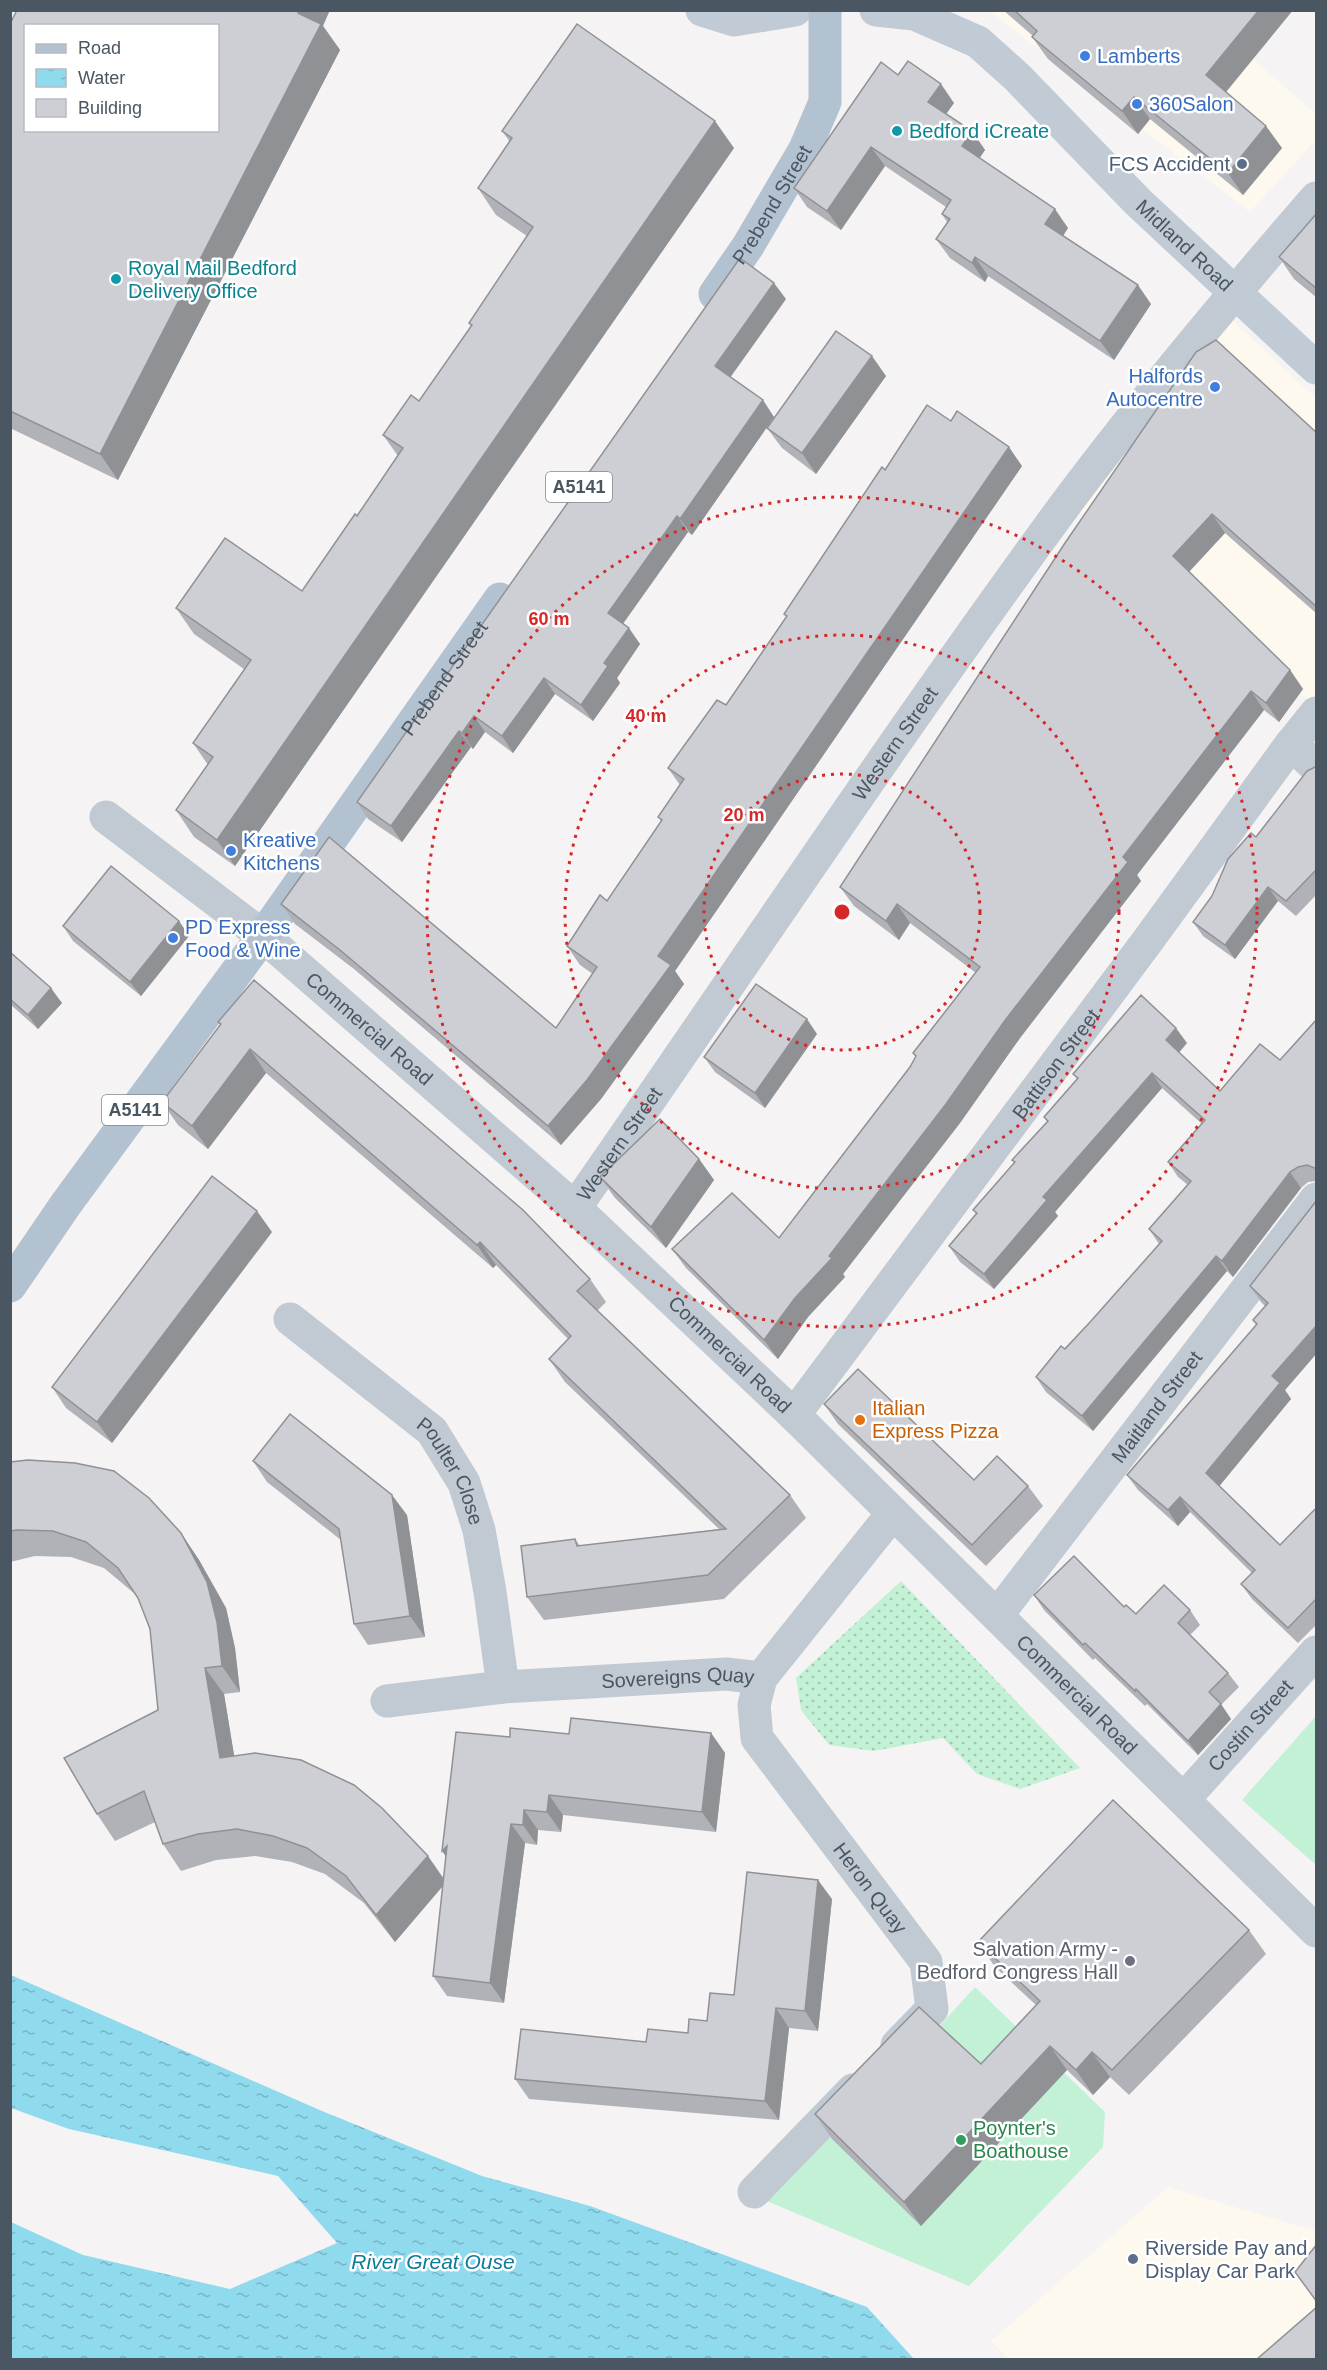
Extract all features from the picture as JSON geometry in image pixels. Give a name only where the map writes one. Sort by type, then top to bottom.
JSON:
[{"type":"main road","name":"Prebend Street","points":[[700,314],[748,246],[805,149],[825,102],[825,10]]},
{"type":"main road","name":"Prebend Street","points":[[10,1286],[66,1204],[263,936],[516,576]]},
{"type":"street","points":[[702,10],[734,20],[795,10]]},
{"type":"street","name":"Midland Road","points":[[876,10],[914,14],[978,42],[1017,77],[1138,202],[1317,368]]},
{"type":"street","name":"Western Street","points":[[575,1208],[906,729],[1066,504],[1234,292],[1317,198]]},
{"type":"street","name":"Battison Street","points":[[794,1414],[1149,939],[1290,744],[1317,713]]},
{"type":"street","points":[[1290,744],[1317,767]]},
{"type":"street","name":"Commercial Road","points":[[106,817],[263,936],[575,1208],[794,1414],[1317,1931]]},
{"type":"street","name":"Maitland Street","points":[[998,1614],[1317,1199]]},
{"type":"street","name":"Poulter Close","points":[[290,1319],[432,1431],[464,1483],[479,1530],[487,1571],[503,1687]]},
{"type":"street","name":"Sovereigns Quay","points":[[387,1701],[503,1687],[726,1674],[761,1678],[893,1513]]},
{"type":"street","name":"Costin Street","points":[[1184,1799],[1317,1653]]},
{"type":"street","name":"Heron Quay","points":[[754,2192],[932,2009],[926,1962],[756,1738],[754,1705],[761,1678]]},
{"type":"shaded area","points":[[989,11],[1198,11],[1316,114],[1316,140],[1250,212]]},
{"type":"shaded area","points":[[1221,310],[1316,398],[1316,707],[1102,527],[1067,504]]},
{"type":"shaded area","points":[[1168,2187],[1316,2231],[1316,2359],[1008,2359],[991,2341]]},
{"type":"green space","points":[[901,1581],[1080,1768],[1020,1789],[977,1774],[943,1738],[874,1751],[829,1745],[801,1710],[796,1678]]},
{"type":"green space","points":[[1316,1716],[1316,1865],[1242,1800]]},
{"type":"green space","name":"Poynter's Boathouse","points":[[975,1987],[1105,2112],[1103,2147],[969,2286],[762,2199],[936,2030]]},
{"type":"water","name":"River Great Ouse","points":[[11,1975],[322,2111],[482,2176],[590,2206],[867,2307],[914,2359],[11,2359],[11,2222],[83,2255],[230,2289],[337,2243],[278,2176],[69,2129],[11,2108]]},
{"type":"building","name":"Royal Mail Bedford Delivery Office","points":[[17,10],[299,10],[298,13],[321,24],[100,454],[10,411],[10,24]]},
{"type":"building","points":[[1014,10],[1259,10],[1206,75],[1266,126],[1228,173],[1134,97],[1122,111],[1032,37],[1037,31]]},
{"type":"building","points":[[577,24],[715,121],[217,840],[176,810],[213,757],[193,743],[251,660],[176,608],[225,538],[302,591],[355,514],[357,516],[403,448],[383,435],[411,395],[419,401],[472,325],[469,323],[533,227],[478,188],[512,138],[502,131]]},
{"type":"building","points":[[908,61],[941,84],[928,102],[972,131],[962,146],[1055,209],[1045,224],[1138,285],[1100,341],[975,257],[972,263],[936,239],[950,219],[942,214],[951,200],[871,147],[827,211],[794,188],[881,62],[898,75]]},
{"type":"building","points":[[1317,213],[1317,289],[1279,257]]},
{"type":"building","points":[[740,258],[774,283],[715,366],[763,400],[680,519],[677,516],[608,613],[629,628],[604,663],[608,666],[581,705],[544,678],[502,736],[474,716],[462,733],[459,731],[391,826],[357,802]]},
{"type":"building","points":[[836,331],[872,356],[802,453],[767,428]]},
{"type":"building","points":[[1216,340],[1317,433],[1317,607],[1212,514],[1173,556],[1290,670],[1266,703],[1251,691],[1123,857],[1128,862],[1006,1019],[946,1104],[829,1256],[832,1258],[795,1298],[764,1340],[672,1249],[732,1193],[779,1238],[910,1067],[916,1056],[913,1053],[980,967],[897,904],[886,921],[840,887],[1065,543],[1196,352]]},
{"type":"building","points":[[927,405],[951,421],[957,411],[1009,447],[658,956],[671,965],[587,1080],[548,1126],[340,950],[281,904],[329,837],[556,1028],[597,967],[567,946],[600,895],[607,901],[662,820],[658,817],[684,779],[668,768],[717,700],[726,705],[787,616],[784,614],[882,467],[885,470]]},
{"type":"building","points":[[1317,766],[1317,869],[1286,901],[1268,887],[1225,945],[1193,922],[1212,896],[1228,859],[1251,833],[1256,837],[1307,771]]},
{"type":"building","points":[[111,866],[179,921],[130,982],[63,926]]},
{"type":"building","points":[[10,952],[51,988],[28,1015],[10,999]]},
{"type":"building","points":[[254,980],[523,1210],[590,1279],[577,1291],[790,1495],[708,1575],[527,1597],[521,1546],[575,1539],[577,1546],[726,1529],[549,1359],[571,1336],[480,1242],[477,1245],[250,1049],[192,1126],[162,1102],[221,1024],[218,1022]]},
{"type":"building","points":[[756,984],[807,1019],[755,1093],[704,1057]]},
{"type":"building","points":[[1141,995],[1176,1028],[1166,1040],[1220,1091],[1260,1044],[1280,1060],[1317,1019],[1317,1169],[1307,1165],[1290,1172],[1222,1261],[1216,1256],[1082,1416],[1036,1377],[1061,1346],[1065,1349],[1162,1241],[1149,1229],[1191,1181],[1168,1162],[1205,1120],[1152,1073],[1043,1197],[1047,1200],[984,1274],[949,1246],[977,1213],[973,1210],[1015,1162],[1012,1160],[1048,1121],[1044,1117],[1078,1078],[1073,1074]]},
{"type":"building","points":[[660,1119],[699,1159],[651,1227],[600,1177]]},
{"type":"building","points":[[212,1176],[257,1211],[97,1422],[52,1387]]},
{"type":"building","points":[[1317,1200],[1317,1325],[1272,1376],[1280,1383],[1206,1473],[1280,1545],[1317,1507],[1317,1598],[1288,1628],[1241,1584],[1255,1570],[1180,1497],[1168,1510],[1127,1475],[1257,1324],[1253,1320],[1268,1303],[1250,1286]]},
{"type":"building","points":[[858,1369],[974,1480],[997,1456],[1028,1486],[972,1545],[824,1404]]},
{"type":"building","points":[[290,1414],[392,1495],[410,1616],[354,1624],[339,1529],[253,1461]]},
{"type":"building","points":[[28,1460],[75,1463],[114,1471],[149,1498],[181,1533],[207,1582],[217,1622],[222,1666],[205,1668],[220,1758],[255,1753],[301,1760],[354,1785],[382,1808],[428,1856],[376,1915],[346,1876],[307,1848],[273,1836],[237,1829],[198,1834],[163,1844],[144,1791],[97,1814],[64,1758],[158,1710],[150,1629],[138,1598],[118,1568],[86,1542],[53,1531],[10,1531],[10,1462]]},
{"type":"building","points":[[1074,1556],[1124,1607],[1126,1605],[1136,1614],[1164,1585],[1190,1610],[1178,1623],[1228,1673],[1209,1692],[1221,1704],[1188,1741],[1136,1689],[1135,1691],[1085,1643],[1083,1645],[1034,1595]]},
{"type":"building","points":[[571,1718],[711,1733],[702,1812],[549,1795],[547,1812],[524,1810],[523,1825],[511,1824],[490,1983],[433,1976],[447,1846],[442,1851],[456,1732],[510,1737],[510,1728],[569,1734]]},
{"type":"building","points":[[1113,1800],[1249,1930],[1112,2070],[1092,2052],[1076,2070],[1050,2046],[904,2202],[815,2114],[919,2007],[981,2064],[1040,2001],[978,1942]]},
{"type":"building","points":[[747,1872],[818,1880],[805,2011],[776,2008],[765,2101],[515,2079],[521,2029],[646,2042],[648,2029],[688,2033],[689,2019],[707,2021],[710,1993],[734,1995]]},
{"type":"building","points":[[1317,2244],[1317,2302],[1295,2272]]},
{"type":"building","points":[[1317,2307],[1317,2360],[1256,2360]]},
{"type":"place","name":"Lamberts","points":[[1085,56]]},
{"type":"place","name":"360Salon","points":[[1137,104]]},
{"type":"place","name":"Bedford iCreate","points":[[897,131]]},
{"type":"place","name":"FCS Accident","points":[[1242,164]]},
{"type":"place","name":"Royal Mail Bedford Delivery Office","points":[[116,279]]},
{"type":"place","name":"Halfords Autocentre","points":[[1215,387]]},
{"type":"place","name":"Kreative Kitchens","points":[[231,851]]},
{"type":"place","name":"PD Express Food & Wine","points":[[173,938]]},
{"type":"place","name":"Italian Express Pizza","points":[[860,1420]]},
{"type":"place","name":"Salvation Army - Bedford Congress Hall","points":[[1130,1961]]},
{"type":"place","name":"Poynter's Boathouse","points":[[961,2140]]},
{"type":"place","name":"Riverside Pay and Display Car Park","points":[[1133,2259]]}]
